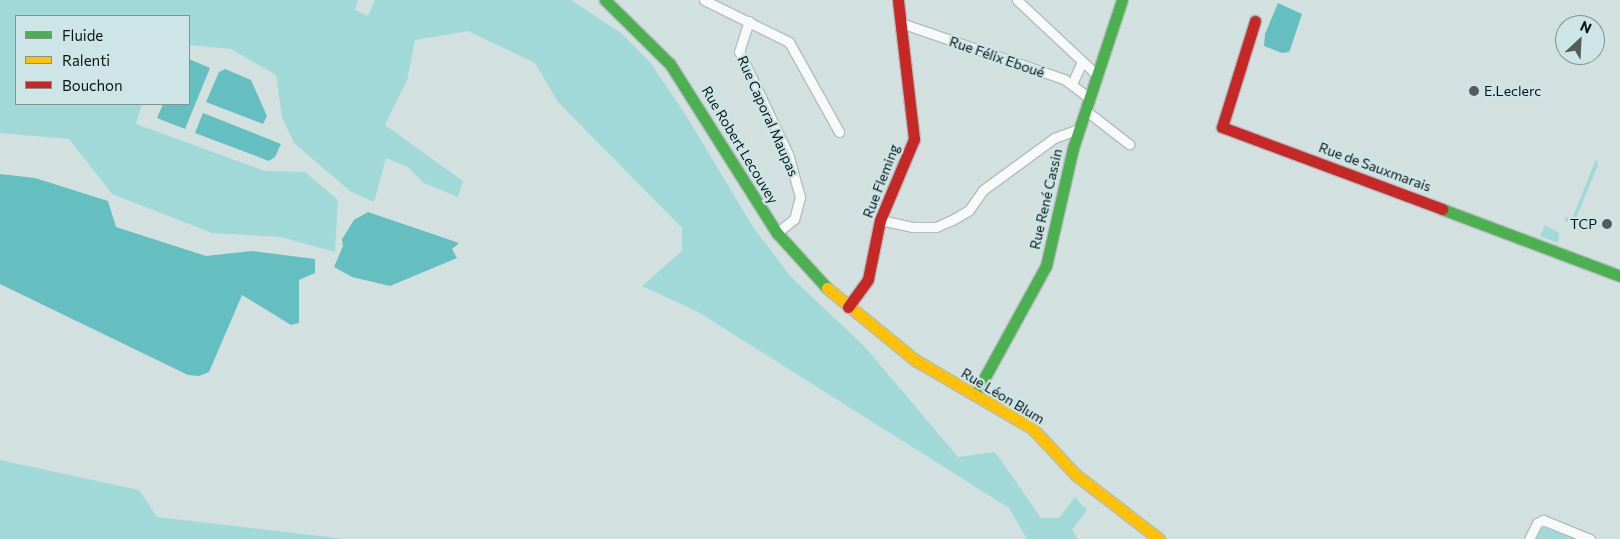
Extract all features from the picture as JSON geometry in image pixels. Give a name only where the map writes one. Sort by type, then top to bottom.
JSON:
[{"type":"street","name":"Rue Robert Lecouvey","points":[[605,0],[643,34],[688,89],[777,233],[848,307]]},
{"type":"street","points":[[704,0],[790,42],[839,132]]},
{"type":"street","name":"Rue Fleming","points":[[848,307],[868,280],[880,220],[914,138],[898,0]]},
{"type":"street","points":[[1016,0],[1097,75]]},
{"type":"street","name":"Rue René Cassin","points":[[975,395],[1046,266],[1079,129],[1122,0]]},
{"type":"street","name":"Rue Caporal Maupas","points":[[749,21],[739,51],[788,154],[800,197],[794,219],[777,233]]},
{"type":"street","name":"Rue de Sauxmarais","points":[[1255,21],[1222,127],[1620,276]]},
{"type":"street","name":"Rue Félix Eboué","points":[[901,23],[1072,84],[1089,98]]},
{"type":"street","points":[[1072,84],[1082,62]]},
{"type":"street","points":[[1085,110],[1129,144]]},
{"type":"street","points":[[880,220],[913,228],[936,227],[952,220],[969,210],[983,190],[1054,138],[1079,129]]},
{"type":"street","name":"Rue Léon Blum","points":[[848,307],[915,360],[1032,428],[1076,475],[1159,539]]},
{"type":"street","points":[[1530,539],[1537,523],[1543,520],[1590,539]]},
{"type":"shaded area","points":[[0,0],[358,0],[355,10],[368,16],[375,0],[571,0],[621,33],[650,62],[687,117],[753,227],[791,277],[865,347],[958,457],[995,452],[1041,518],[1059,518],[1075,497],[1087,510],[1072,530],[1078,539],[1027,539],[1009,508],[698,312],[642,286],[682,251],[682,228],[558,102],[535,63],[468,31],[415,40],[407,81],[385,125],[463,181],[458,197],[424,183],[408,167],[386,158],[374,202],[350,191],[294,143],[282,117],[276,75],[231,49],[190,45],[190,15],[15,15],[15,105],[142,105],[136,124],[265,171],[305,172],[338,200],[335,252],[281,237],[212,233],[112,194],[69,139],[0,133]]},
{"type":"shaded area","points":[[1278,3],[1302,14],[1289,52],[1282,53],[1264,46],[1265,34]]},
{"type":"shaded area","points":[[190,59],[210,68],[185,129],[157,118],[163,105],[190,105]]},
{"type":"shaded area","points":[[225,69],[251,80],[267,116],[263,124],[206,102],[219,72]]},
{"type":"shaded area","points":[[203,113],[281,144],[275,157],[269,161],[195,133]]},
{"type":"shaded area","points":[[1596,159],[1598,165],[1574,223],[1565,221],[1565,217],[1572,219]]},
{"type":"shaded area","points":[[0,174],[35,178],[108,201],[116,227],[206,256],[252,251],[315,259],[315,273],[299,280],[299,323],[291,325],[242,295],[209,372],[199,376],[188,375],[0,284]]},
{"type":"shaded area","points":[[368,212],[459,243],[452,249],[457,258],[390,286],[352,277],[334,267],[343,246],[342,239],[354,220]]},
{"type":"shaded area","points":[[1545,225],[1559,233],[1558,243],[1540,236]]},
{"type":"shaded area","points":[[0,460],[139,490],[157,517],[345,539],[0,539]]},
{"type":"shaded area","points":[[1548,526],[1551,527],[1551,531],[1553,527],[1579,539],[1534,539],[1538,530]]},
{"type":"traffic: fast","points":[[605,0],[670,64],[777,233],[827,288]]},
{"type":"traffic: fast","points":[[975,395],[1046,266],[1073,148],[1122,0]]},
{"type":"traffic: fast","points":[[1442,209],[1620,276]]},
{"type":"traffic: slow","points":[[827,288],[915,360],[1032,428],[1076,475],[1159,539]]},
{"type":"traffic: jam","points":[[848,307],[868,279],[880,220],[914,139],[898,0]]},
{"type":"traffic: jam","points":[[1255,21],[1222,127],[1442,209]]},
{"type":"place","name":"E.Leclerc","points":[[1474,91]]},
{"type":"place","name":"TCP","points":[[1607,224]]}]
